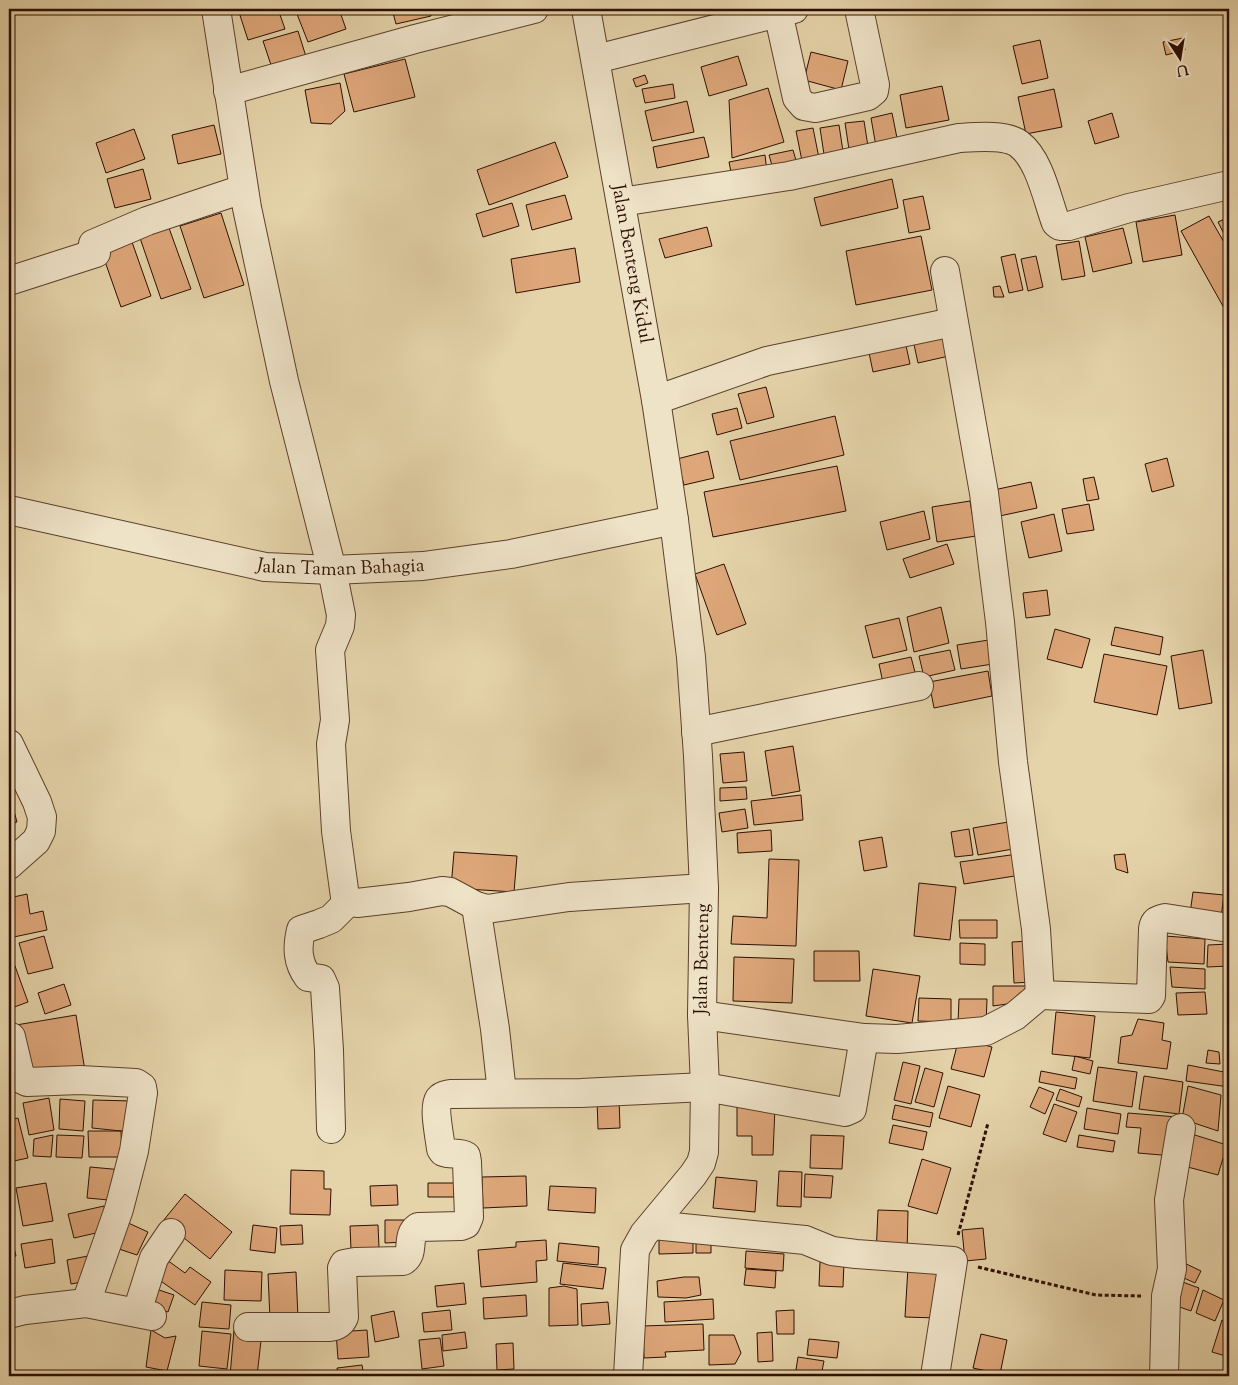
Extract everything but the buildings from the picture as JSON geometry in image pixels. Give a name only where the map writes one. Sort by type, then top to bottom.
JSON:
[{"type":"street","points":[[216,9],[243,189],[284,381],[332,570],[341,615],[340,626],[330,650],[335,720],[331,744],[332,784],[343,893],[345,897],[349,901],[358,903],[442,891],[459,896],[476,906],[487,909],[569,897],[704,888]]},
{"type":"street","points":[[228,91],[415,39],[534,9]]},
{"type":"street","name":"Jalan Benteng Kidul","points":[[586,9],[656,400],[674,520]]},
{"type":"street","points":[[596,59],[786,10],[797,98],[804,106],[815,108],[868,96],[874,92],[859,9]]},
{"type":"street","points":[[620,202],[789,176],[959,138],[984,136],[1018,143],[1033,158],[1056,224],[1060,226],[1068,226],[1129,208],[1229,185]]},
{"type":"street","points":[[9,281],[96,253],[93,244],[147,221],[243,189]]},
{"type":"street","points":[[945,271],[984,493],[1000,622],[1013,762],[1036,929],[1040,995]]},
{"type":"street","points":[[656,400],[767,361],[953,322]]},
{"type":"street","name":"Jalan Taman Bahagia","points":[[9,510],[265,567],[332,570],[423,566],[511,554],[674,520]]},
{"type":"street","name":"Jalan Benteng","points":[[628,1376],[635,1250],[644,1234],[693,1175],[701,1163],[704,1152],[705,1087],[702,1015],[704,888],[691,657],[674,520]]},
{"type":"street","points":[[696,732],[919,686]]},
{"type":"street","points":[[9,744],[37,802],[42,818],[42,831],[36,840],[9,865]]},
{"type":"street","points":[[331,1129],[325,988],[321,979],[308,977],[302,969],[298,955],[301,930],[331,918],[349,901]]},
{"type":"street","points":[[476,906],[495,1029],[502,1093]]},
{"type":"street","points":[[702,1015],[864,1038],[897,1039],[986,1031],[1014,1016],[1040,995],[1149,999],[1151,996],[1153,929],[1157,920],[1165,918],[1229,928]]},
{"type":"street","points":[[11,1037],[21,1079],[27,1082],[80,1080],[136,1083],[142,1087],[143,1092],[134,1151],[119,1209],[86,1303]]},
{"type":"street","points":[[248,1327],[337,1326],[344,1317],[342,1268],[344,1264],[355,1262],[403,1262],[410,1253],[411,1235],[418,1227],[461,1226],[466,1224],[469,1217],[466,1156],[463,1154],[448,1154],[441,1149],[437,1101],[441,1096],[450,1094],[581,1093],[705,1087],[845,1112],[852,1109],[864,1038]]},
{"type":"street","points":[[1164,1376],[1166,1296],[1172,1269],[1169,1200],[1182,1128]]},
{"type":"street","points":[[653,1225],[805,1240],[832,1251],[856,1254],[953,1261],[935,1376]]},
{"type":"street","points":[[9,1314],[25,1310],[86,1303],[145,1314],[147,1276],[154,1258],[171,1233]]},
{"type":"path","points":[[988,1122],[962,1216],[953,1261],[1096,1295],[1166,1296]]}]
